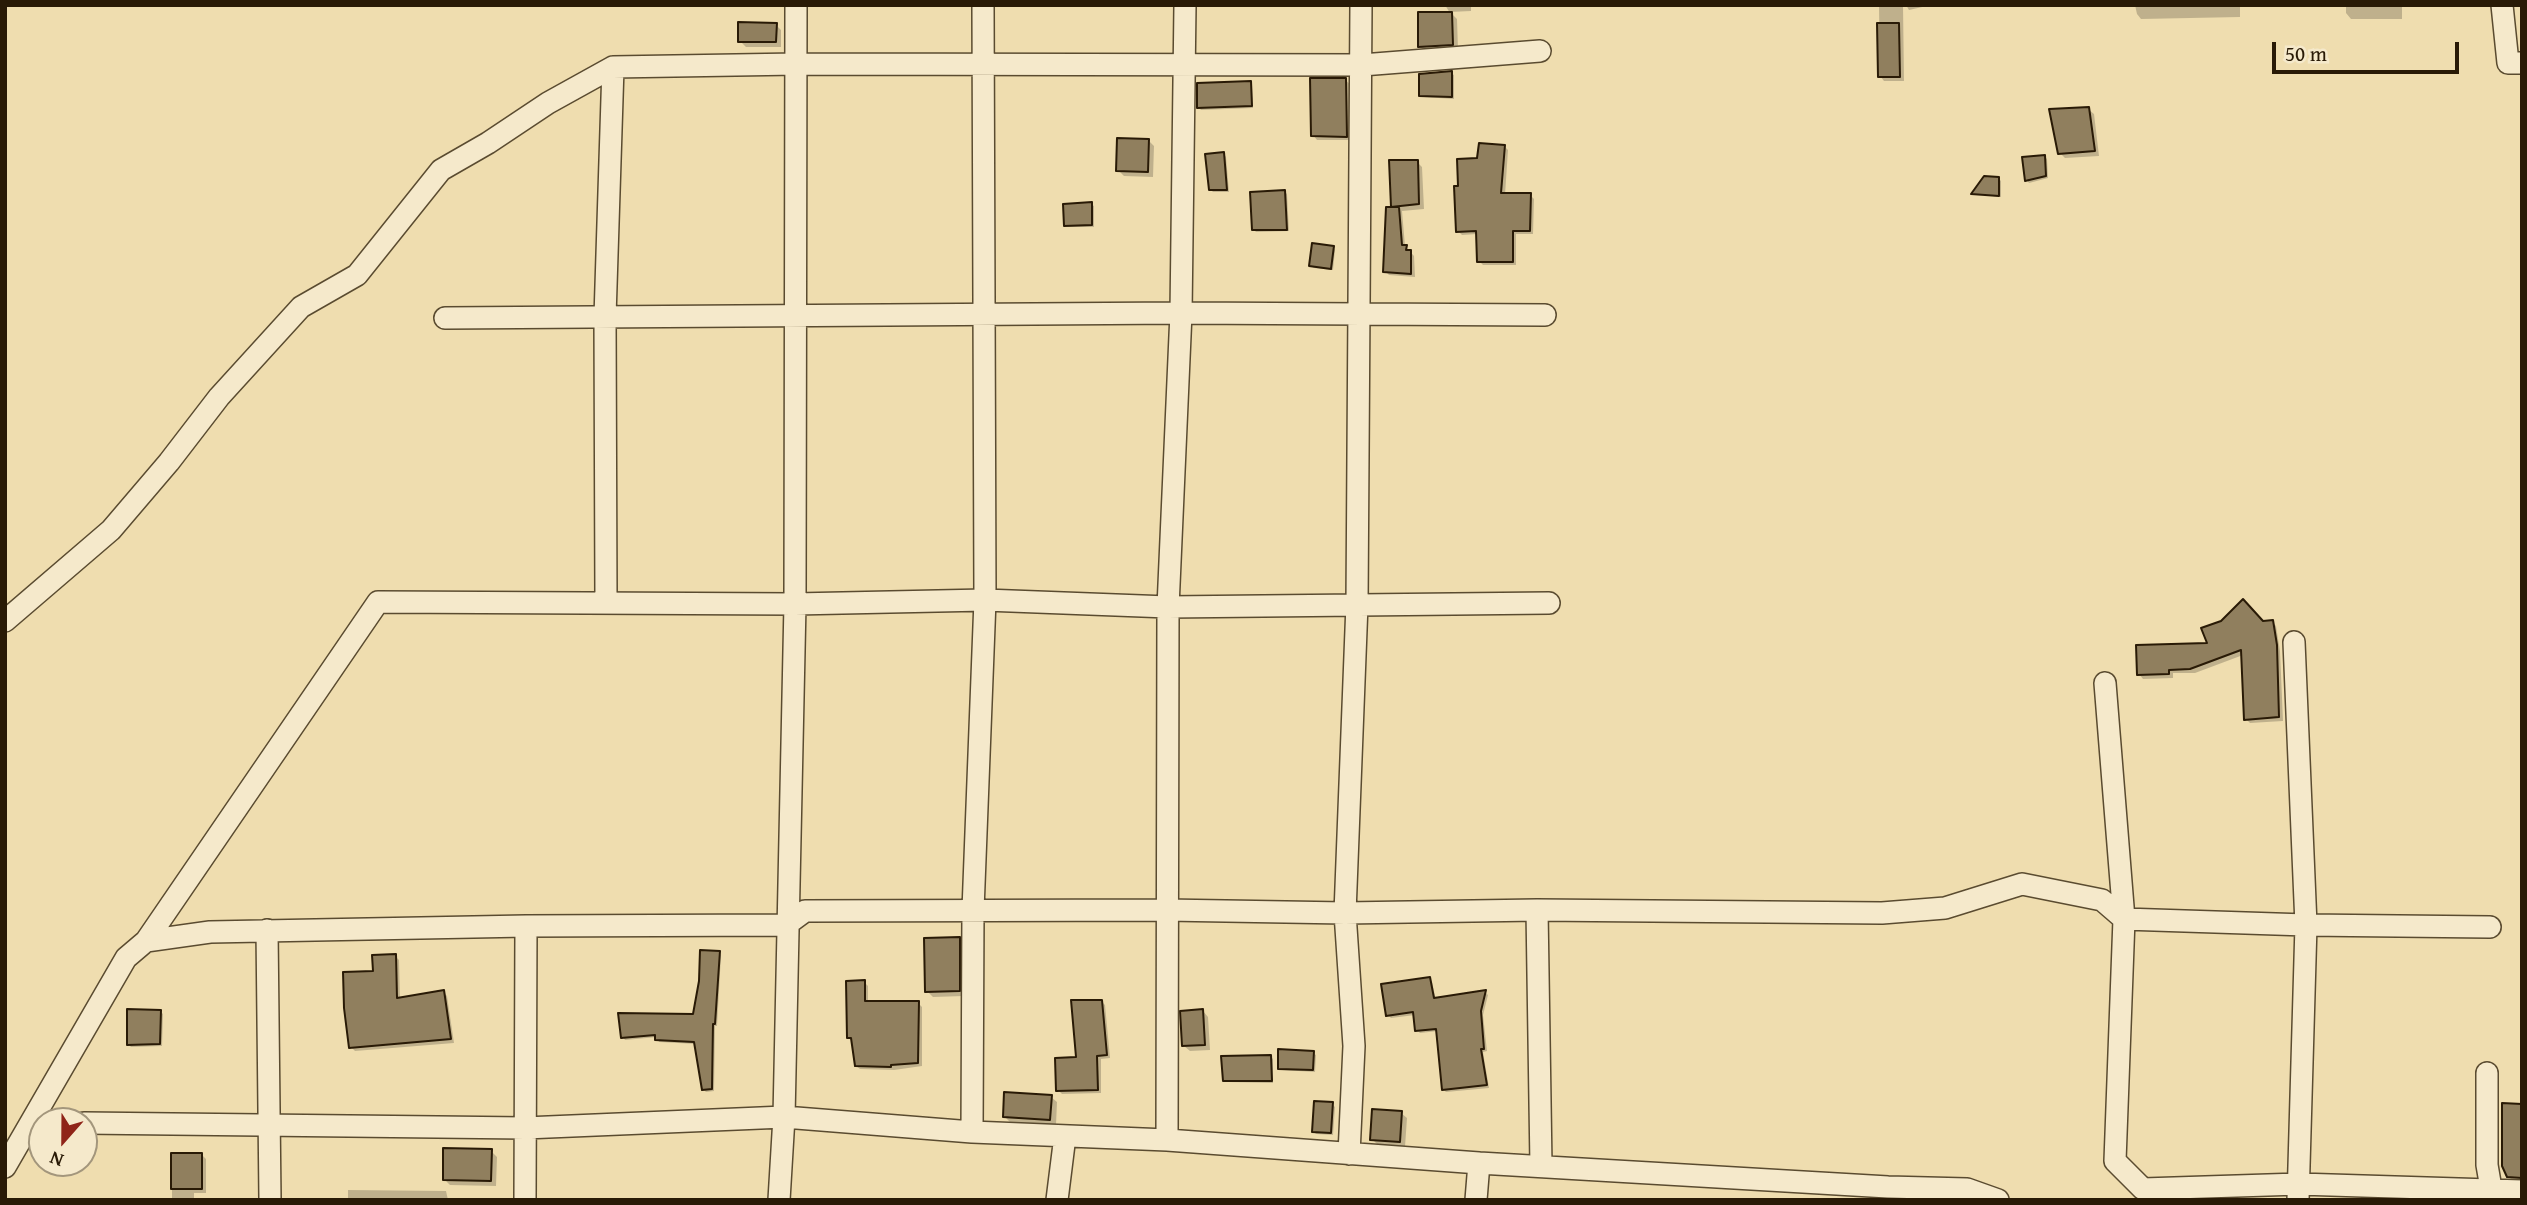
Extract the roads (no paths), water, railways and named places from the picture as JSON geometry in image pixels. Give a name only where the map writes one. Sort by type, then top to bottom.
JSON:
[{"type":"street","points":[[779,1200],[784,1118],[794,604],[796,5]]},
{"type":"street","points":[[972,1132],[973,910],[985,600],[983,5]]},
{"type":"street","points":[[1167,1140],[1167,607],[1181,313],[1185,5]]},
{"type":"street","points":[[1349,1154],[1354,1046],[1345,913],[1357,604],[1361,5]]},
{"type":"street","points":[[2502,5],[2508,63],[2522,63]]},
{"type":"street","points":[[5,621],[111,530],[169,462],[219,397],[301,307],[356,275],[441,170],[548,103],[613,67],[797,64],[1362,65],[1540,51]]},
{"type":"street","points":[[606,603],[605,317],[613,67]]},
{"type":"street","points":[[445,318],[1181,313],[1545,315]]},
{"type":"street","points":[[44,1107],[126,958],[146,941],[377,602],[794,604],[985,600],[1167,607],[1549,603]]},
{"type":"street","points":[[2294,642],[2306,925],[2298,1192]]},
{"type":"street","points":[[2105,683],[2124,919],[2115,1161],[2143,1189],[2491,1194],[2522,1191]]},
{"type":"street","points":[[146,941],[210,932],[267,930],[786,925],[805,911],[1166,910],[1345,913],[1537,910],[1882,913],[1945,908],[2022,884],[2102,900],[2124,919],[2490,927]]},
{"type":"street","points":[[1537,910],[1541,1166]]},
{"type":"street","points":[[525,1200],[526,926]]},
{"type":"street","points":[[267,930],[270,1200]]},
{"type":"street","points":[[2487,1073],[2487,1165],[2491,1194]]},
{"type":"street","points":[[98,1123],[525,1128],[784,1118],[972,1132],[1167,1140],[1886,1194],[1967,1189],[1998,1200]]},
{"type":"street","points":[[5,1167],[28,1134]]},
{"type":"street","points":[[1057,1200],[1065,1136]]},
{"type":"street","points":[[1476,1200],[1479,1163]]}]
